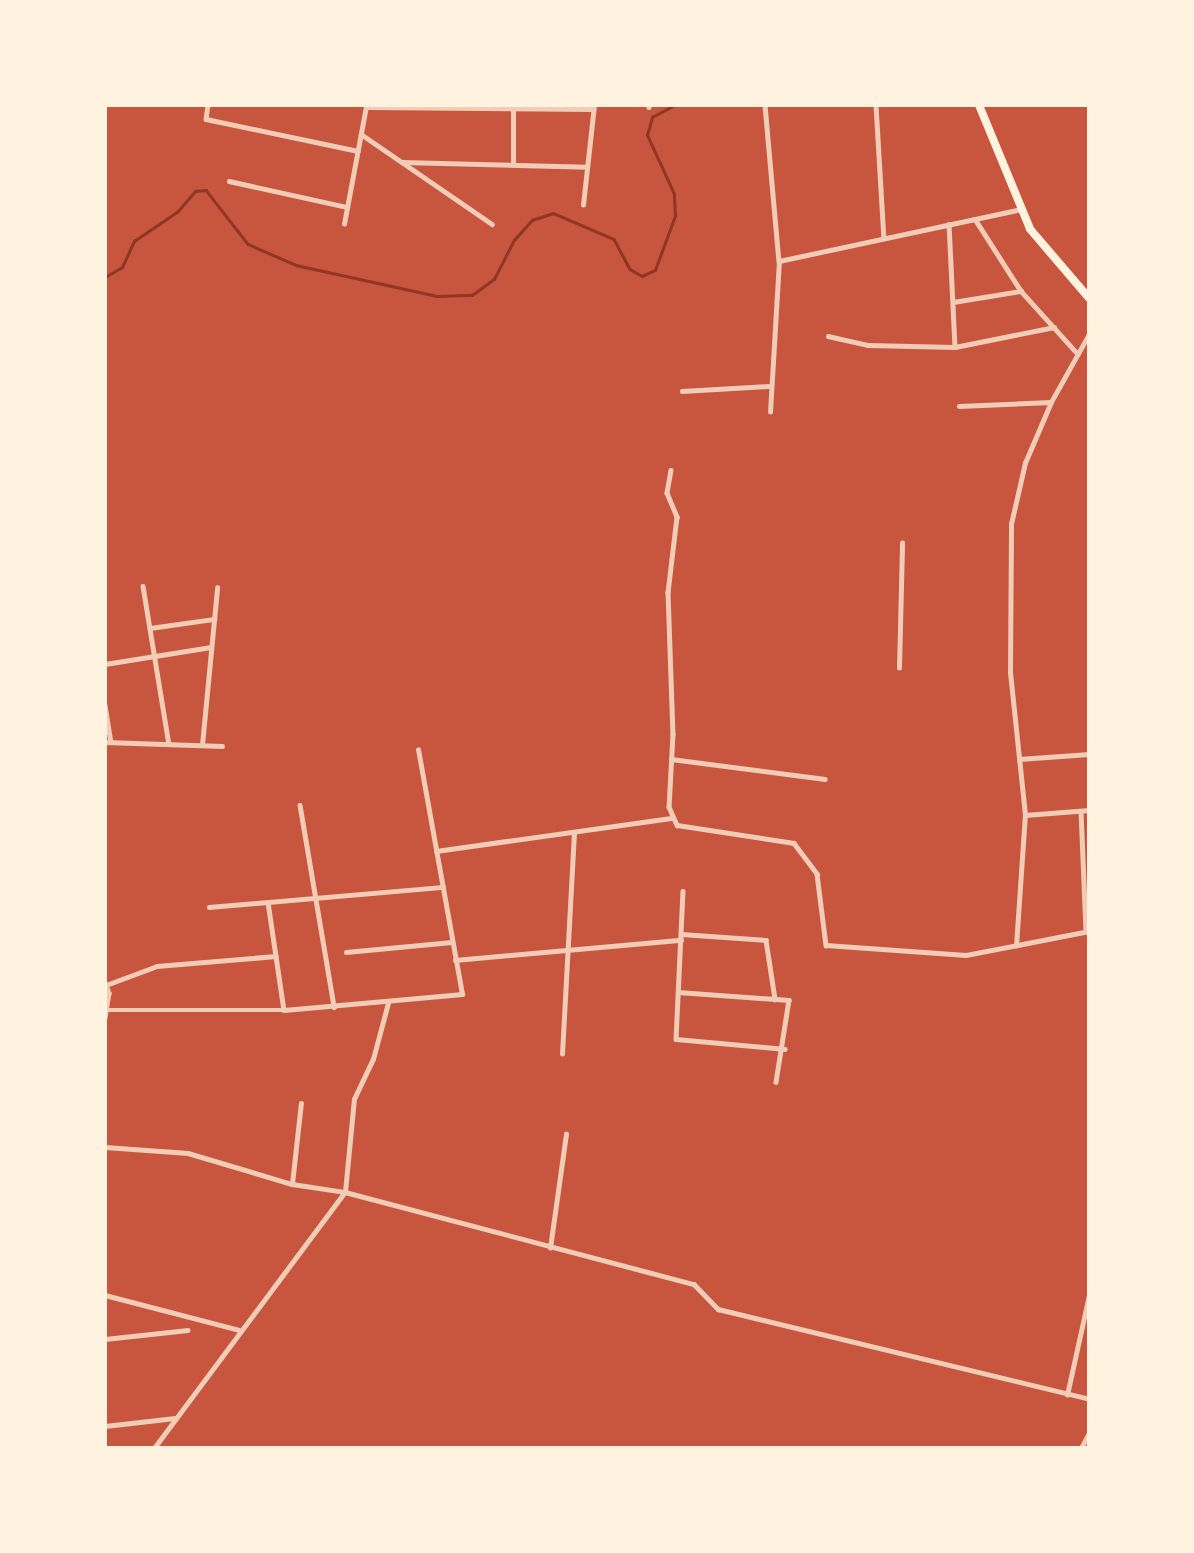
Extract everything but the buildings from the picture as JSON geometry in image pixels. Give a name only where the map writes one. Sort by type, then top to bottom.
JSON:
[{"type":"main road","points":[[979,105],[1035,237],[1089,298]]},
{"type":"street","points":[[208,105],[206,119],[358,151]]},
{"type":"street","points":[[682,391],[768,386],[773,381],[779,261],[765,105]]},
{"type":"street","points":[[876,105],[884,239]]},
{"type":"street","points":[[344,224],[366,106],[593,107],[583,205]]},
{"type":"street","points":[[513,107],[513,165]]},
{"type":"street","points":[[361,134],[492,224]]},
{"type":"street","points":[[402,162],[587,167]]},
{"type":"street","points":[[229,181],[347,207]]},
{"type":"street","points":[[779,261],[1021,209]]},
{"type":"street","points":[[975,219],[1021,291],[1077,353]]},
{"type":"street","points":[[949,224],[956,346]]},
{"type":"street","points":[[953,302],[1021,291]]},
{"type":"street","points":[[828,336],[868,345],[956,346],[1054,327]]},
{"type":"street","points":[[1016,946],[1026,815],[1010,672],[1011,524],[1025,463],[1051,402],[1089,334]]},
{"type":"street","points":[[768,386],[770,412]]},
{"type":"street","points":[[959,406],[1051,402]]},
{"type":"street","points":[[671,470],[667,492],[677,517],[668,592],[673,621],[671,818],[677,825],[794,844],[817,874],[825,945],[966,955],[1087,932],[1081,811]]},
{"type":"street","points":[[899,668],[902,543]]},
{"type":"street","points":[[143,586],[169,744]]},
{"type":"street","points":[[202,745],[217,588]]},
{"type":"street","points":[[150,628],[214,619]]},
{"type":"street","points":[[105,664],[211,647]]},
{"type":"street","points":[[105,705],[108,742],[222,746]]},
{"type":"street","points":[[106,1010],[284,1010],[462,995],[418,750]]},
{"type":"street","points":[[1019,759],[1089,754]]},
{"type":"street","points":[[671,759],[825,779]]},
{"type":"street","points":[[300,805],[334,1007]]},
{"type":"street","points":[[1026,815],[1089,810]]},
{"type":"street","points":[[436,851],[671,818]]},
{"type":"street","points":[[562,1054],[574,832]]},
{"type":"street","points":[[209,907],[443,887]]},
{"type":"street","points":[[683,891],[676,1039],[785,1049]]},
{"type":"street","points":[[268,902],[284,1010]]},
{"type":"street","points":[[456,960],[681,937],[766,940],[775,999]]},
{"type":"street","points":[[346,952],[452,942]]},
{"type":"street","points":[[105,1018],[106,983],[157,966],[276,956]]},
{"type":"street","points":[[678,992],[789,1000],[785,1049],[776,1082]]},
{"type":"street","points":[[154,1448],[239,1330],[345,1192],[354,1099],[373,1059],[388,1003]]},
{"type":"street","points":[[292,1184],[301,1103]]},
{"type":"street","points":[[550,1248],[566,1134]]},
{"type":"street","points":[[105,1147],[188,1153],[292,1184],[345,1192],[694,1284],[718,1309],[1089,1399]]},
{"type":"street","points":[[105,1295],[239,1330]]},
{"type":"street","points":[[1067,1395],[1089,1295]]},
{"type":"street","points":[[105,1339],[188,1330]]},
{"type":"street","points":[[105,1426],[176,1418]]},
{"type":"street","points":[[1081,1448],[1089,1433]]},
{"type":"waterway","points":[[105,277],[122,267],[134,241],[177,212],[195,191],[206,190],[248,244],[296,265],[437,296],[472,295],[494,279],[514,240],[532,220],[553,213],[614,239],[630,269],[642,276],[655,270],[675,216],[674,194],[647,135],[652,117],[675,105]]}]
